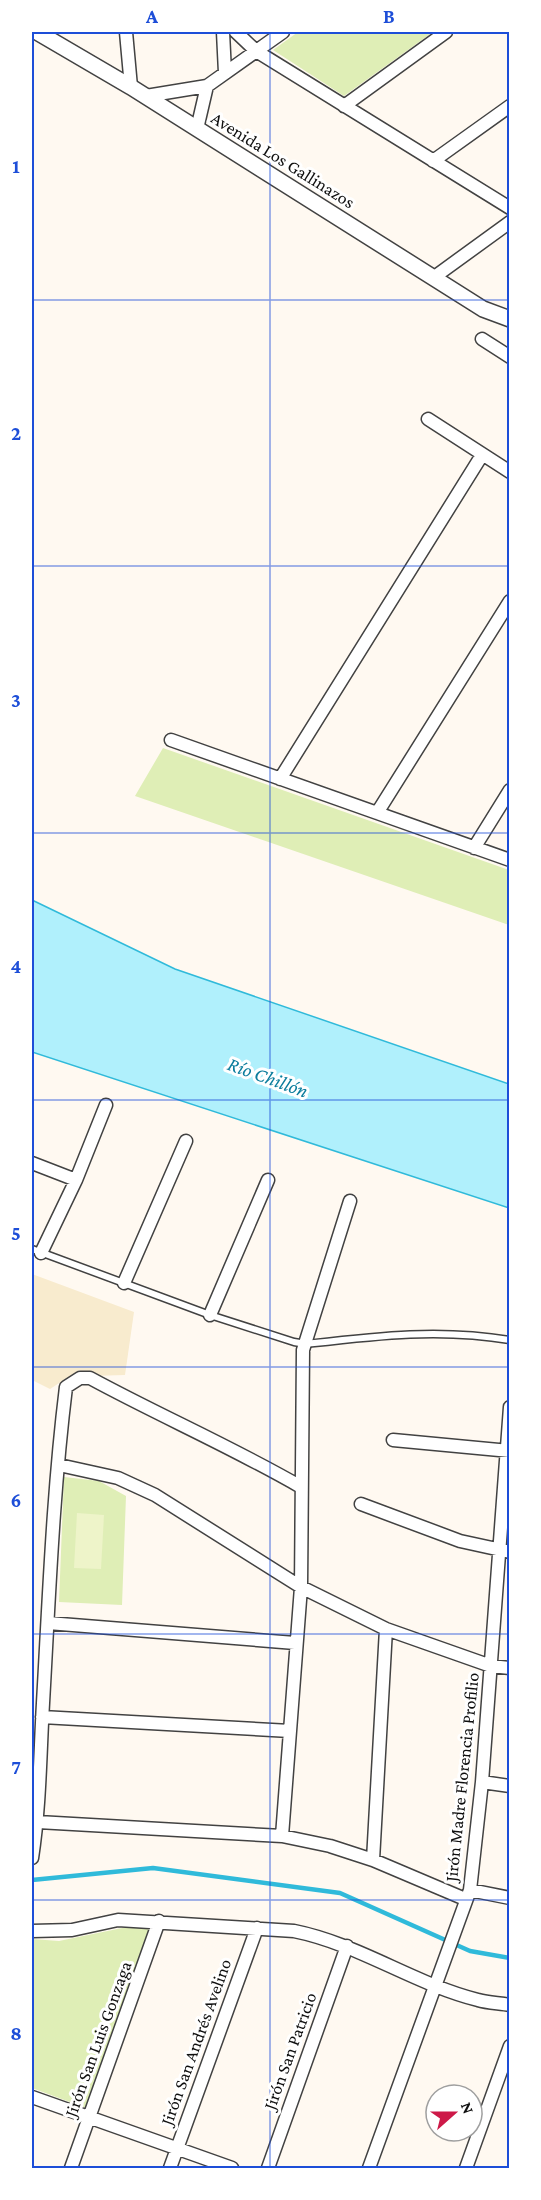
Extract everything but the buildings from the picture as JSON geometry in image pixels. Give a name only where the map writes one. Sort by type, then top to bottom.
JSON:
[{"type":"street","name":"Avenida Los Gallinazos","points":[[37,32],[146,96],[483,309],[510,319]]},
{"type":"street","points":[[126,32],[130,87]]},
{"type":"street","points":[[223,32],[225,73]]},
{"type":"street","points":[[236,32],[256,51],[510,208]]},
{"type":"street","points":[[146,96],[207,86],[283,32]]},
{"type":"street","points":[[344,106],[447,32]]},
{"type":"street","points":[[197,129],[207,86]]},
{"type":"street","points":[[433,161],[510,106]]},
{"type":"street","points":[[433,278],[510,222]]},
{"type":"street","points":[[482,339],[510,357]]},
{"type":"street","points":[[428,419],[510,472]]},
{"type":"street","points":[[280,779],[482,455]]},
{"type":"street","points":[[377,813],[510,601]]},
{"type":"street","points":[[171,740],[510,860]]},
{"type":"street","points":[[474,848],[510,790]]},
{"type":"street","points":[[36,1251],[76,1180],[106,1105]]},
{"type":"street","points":[[124,1283],[186,1141]]},
{"type":"street","points":[[32,1162],[76,1180]]},
{"type":"street","points":[[210,1315],[268,1180]]},
{"type":"street","points":[[282,1836],[300,1587],[303,1350],[350,1202]]},
{"type":"street","points":[[32,1858],[38,1822],[48,1623],[66,1387],[80,1378],[90,1378],[301,1486]]},
{"type":"street","name":"Jirón Madre Florencia Profilio","points":[[369,2169],[467,1894],[482,1782],[491,1666],[504,1551],[510,1407]]},
{"type":"street","points":[[393,1440],[508,1451]]},
{"type":"street","points":[[59,1465],[117,1478],[155,1495],[300,1587],[386,1629],[491,1666],[510,1668]]},
{"type":"street","points":[[361,1504],[460,1541],[504,1551]]},
{"type":"street","points":[[48,1623],[296,1643]]},
{"type":"street","points":[[373,1860],[386,1629]]},
{"type":"street","points":[[42,1717],[290,1731]]},
{"type":"street","points":[[482,1782],[510,1786]]},
{"type":"street","points":[[38,1822],[282,1836],[330,1846],[467,1894],[510,1898]]},
{"type":"street","points":[[32,1931],[72,1930],[118,1920],[294,1931],[347,1946],[434,1985],[478,2001],[510,2005]]},
{"type":"street","name":"Jirón San Luis Gonzaga","points":[[71,2169],[159,1922]]},
{"type":"street","name":"Jirón San Andrés Avelino","points":[[170,2169],[256,1928]]},
{"type":"street","name":"Jirón San Patricio","points":[[268,2169],[347,1946]]},
{"type":"street","points":[[466,2169],[510,2046]]},
{"type":"street","points":[[32,2097],[232,2169]]},
{"type":"lane","points":[[36,1251],[210,1315],[294,1342],[306,1344],[390,1334],[488,1336],[510,1340]]},
{"type":"shaded area","points":[[32,1274],[134,1312],[125,1375],[91,1376],[79,1370],[50,1389],[32,1380]]},
{"type":"green space","points":[[298,32],[433,32],[344,96],[273,50]]},
{"type":"green space","points":[[163,748],[509,870],[509,925],[135,796]]},
{"type":"green space","points":[[64,1477],[99,1481],[126,1496],[122,1605],[59,1602]]},
{"type":"green space","points":[[77,1513],[104,1515],[101,1569],[74,1568]]},
{"type":"green space","points":[[127,1927],[149,1929],[86,2108],[32,2088],[32,1939],[59,1941]]},
{"type":"water","name":"Río Chillón","points":[[32,900],[175,969],[509,1084],[509,1208],[32,1052]]},
{"type":"waterway","points":[[32,1880],[153,1868],[340,1893],[470,1951],[510,1958]]}]
